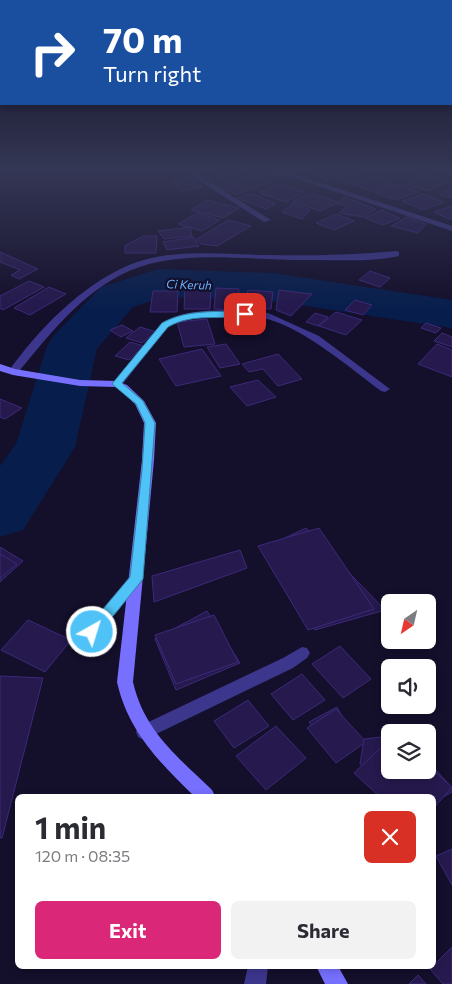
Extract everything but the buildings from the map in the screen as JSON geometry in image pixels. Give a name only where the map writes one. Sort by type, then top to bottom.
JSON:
[{"type":"street","points":[[262,217],[267,220]]},
{"type":"street","points":[[416,217],[452,229]]},
{"type":"street","points":[[13,372],[62,315],[105,282],[132,267],[162,259],[344,258],[396,254]]},
{"type":"street","points":[[117,384],[165,325],[175,319],[194,315],[245,314],[265,315],[316,338],[385,389]]},
{"type":"street","points":[[0,367],[13,372],[80,382],[117,384],[140,403],[150,423],[125,682],[128,700],[144,732],[204,794]]},
{"type":"street","points":[[81,646],[136,579]]},
{"type":"street","points":[[144,732],[288,663],[302,653]]},
{"type":"street","points":[[254,984],[257,969]]},
{"type":"street","points":[[328,969],[337,984]]},
{"type":"waterway","name":"Ci Keruh","points":[[0,514],[45,447],[72,346],[117,297],[159,283],[273,287],[452,314]]},
{"type":"route","points":[[92,632],[136,579],[147,470],[150,423],[140,403],[123,387],[117,384],[165,325],[175,319],[194,315],[245,314]]}]
